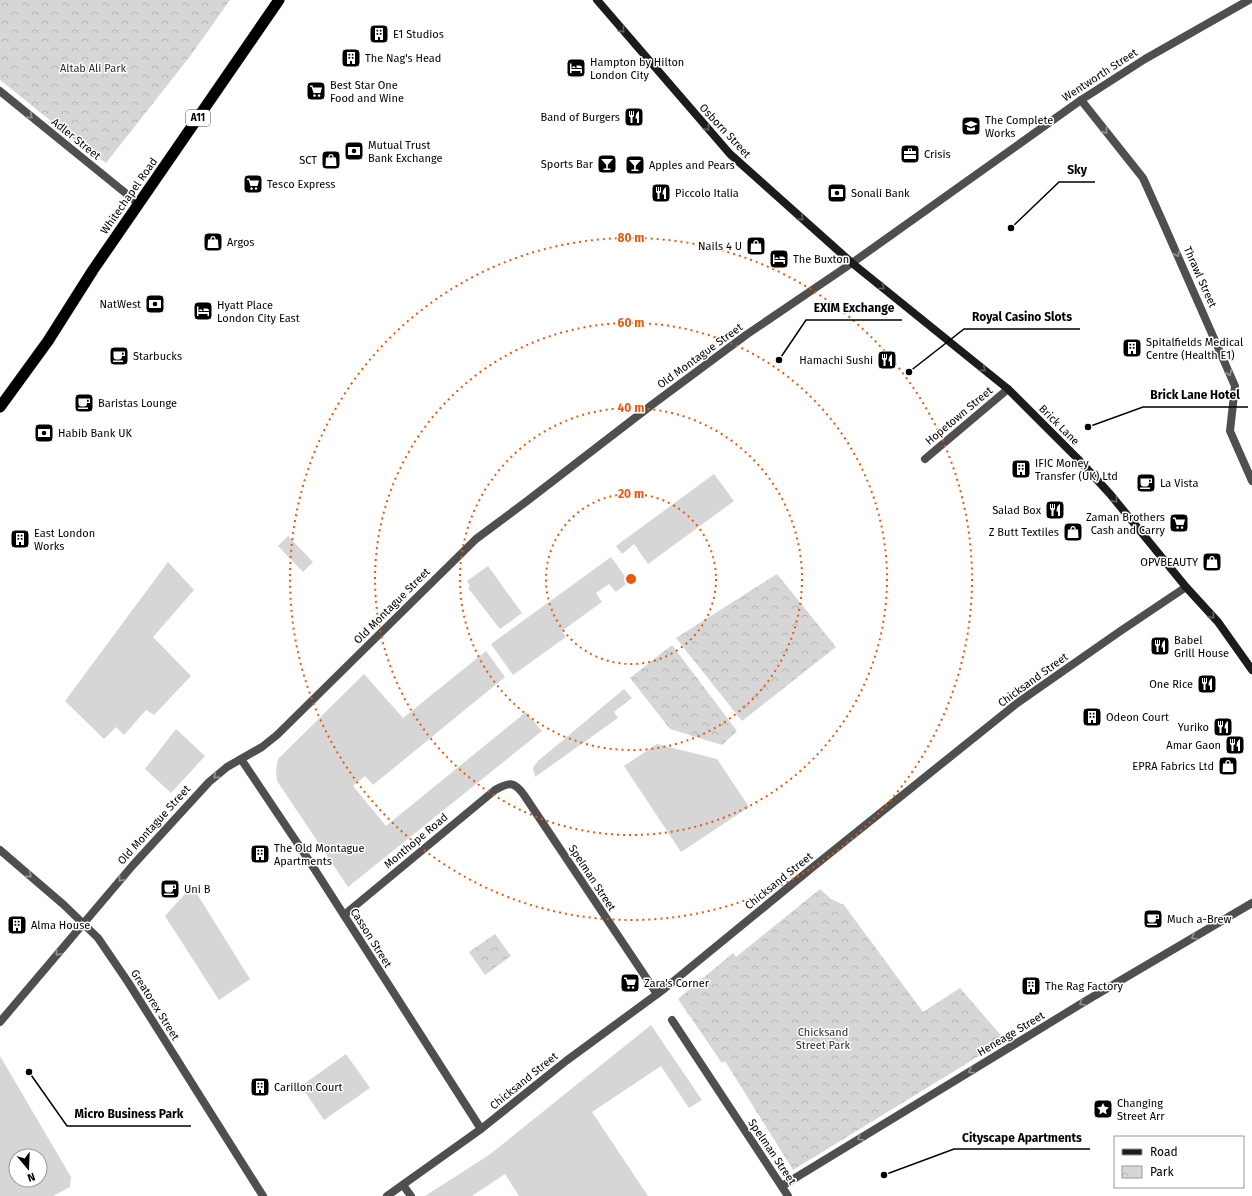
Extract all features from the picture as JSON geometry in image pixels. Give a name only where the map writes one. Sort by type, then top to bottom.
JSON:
[{"type":"highway","name":"Whitechapel Road","points":[[0,407],[48,341],[93,270],[279,0]]},
{"type":"main road","name":"Osborn Street","points":[[596,0],[730,154],[852,263]]},
{"type":"main road","name":"Brick Lane","points":[[852,263],[1008,389],[1078,459],[1110,494],[1186,587],[1218,622],[1252,670]]},
{"type":"street","name":"Wentworth Street","points":[[852,263],[1080,100],[1145,59],[1249,0]]},
{"type":"street","name":"Adler Street","points":[[0,91],[139,204]]},
{"type":"street","name":"Thrawl Street","points":[[1080,100],[1143,178],[1235,386],[1230,431],[1252,481]]},
{"type":"street","name":"Old Montague Street","points":[[0,1022],[133,865],[199,792],[217,774],[262,747],[277,735],[476,539],[746,335],[852,263]]},
{"type":"street","name":"Hopetown Street","points":[[925,459],[1008,389]]},
{"type":"street","name":"Chicksand Street","points":[[388,1196],[481,1129],[566,1061],[657,994],[1016,704],[1186,587]]},
{"type":"street","name":"Casson Street","points":[[241,759],[344,915],[481,1129]]},
{"type":"street","name":"Spelman Street","points":[[503,785],[508,784],[518,787],[657,994]]},
{"type":"street","name":"Monthope Road","points":[[344,915],[503,785]]},
{"type":"street","name":"Greatorex Street","points":[[0,850],[98,938],[128,982],[263,1196]]},
{"type":"street","name":"Heneage Street","points":[[782,1186],[1083,1003],[1252,903]]},
{"type":"street","name":"Spelman Street","points":[[672,1020],[788,1196]]},
{"type":"street","points":[[403,1185],[411,1196]]},
{"type":"green space","name":"Altab Ali Park","points":[[0,0],[230,0],[191,55],[106,163],[0,80]]},
{"type":"green space","points":[[714,474],[734,501],[648,564],[634,544],[622,554],[616,546]]},
{"type":"green space","points":[[288,536],[313,562],[303,572],[278,546]]},
{"type":"green space","points":[[611,557],[629,582],[616,592],[609,584],[596,593],[602,602],[562,631],[566,637],[513,675],[491,644]]},
{"type":"green space","points":[[168,562],[194,590],[153,637],[191,676],[154,715],[146,710],[124,735],[116,727],[104,739],[65,701]]},
{"type":"green space","points":[[488,566],[522,613],[500,629],[468,588],[470,586],[467,581]]},
{"type":"green space","points":[[777,574],[836,647],[742,721],[676,638]]},
{"type":"green space","points":[[672,645],[737,731],[722,745],[670,729],[630,678]]},
{"type":"green space","points":[[486,651],[505,677],[373,785],[365,776],[353,786],[386,826],[526,712],[542,731],[348,887],[277,781],[276,770],[278,759],[364,674],[403,718]]},
{"type":"green space","points":[[624,689],[632,698],[614,712],[618,718],[535,777],[533,768],[538,761]]},
{"type":"green space","points":[[176,729],[205,756],[171,793],[145,769]]},
{"type":"green space","points":[[657,744],[717,759],[749,807],[681,852],[624,766]]},
{"type":"green space","points":[[192,886],[250,979],[219,1000],[165,916]]},
{"type":"green space","name":"Chicksand Street Park","points":[[820,889],[831,899],[844,905],[923,1012],[960,988],[1005,1040],[793,1170],[725,1061],[722,1063],[678,999],[733,953],[736,957]]},
{"type":"green space","points":[[495,934],[511,956],[485,975],[469,952]]},
{"type":"green space","points":[[651,1025],[702,1100],[689,1108],[661,1066],[592,1112],[648,1196],[519,1196],[505,1174],[472,1196],[425,1196],[489,1155]]},
{"type":"green space","points":[[346,1054],[370,1088],[324,1120],[301,1086]]},
{"type":"green space","points":[[0,1056],[71,1177],[70,1187],[53,1196],[0,1196]]},
{"type":"place","name":"E1 Studios","points":[[379,34]]},
{"type":"place","name":"The Nag's Head","points":[[351,58]]},
{"type":"place","name":"Hampton by Hilton London City","points":[[576,68]]},
{"type":"place","name":"Best Star One Food and Wine","points":[[316,91]]},
{"type":"place","name":"Band of Burgers","points":[[634,117]]},
{"type":"place","name":"The Complete Works","points":[[971,126]]},
{"type":"place","name":"Mutual Trust Bank Exchange","points":[[354,151]]},
{"type":"place","name":"Crisis","points":[[910,154]]},
{"type":"place","name":"SCT","points":[[331,160]]},
{"type":"place","name":"Sports Bar","points":[[607,164]]},
{"type":"place","name":"Apples and Pears","points":[[635,165]]},
{"type":"place","name":"Tesco Express","points":[[253,184]]},
{"type":"place","name":"Piccolo Italia","points":[[661,193]]},
{"type":"place","name":"Sonali Bank","points":[[837,193]]},
{"type":"place","name":"Sky","points":[[1011,228]]},
{"type":"place","name":"Argos","points":[[213,242]]},
{"type":"place","name":"Nails 4 U","points":[[756,246]]},
{"type":"place","name":"The Buxton","points":[[779,259]]},
{"type":"place","name":"NatWest","points":[[155,304]]},
{"type":"place","name":"Hyatt Place London City East","points":[[203,311]]},
{"type":"place","name":"Spitalfields Medical Centre (Health E1)","points":[[1132,348]]},
{"type":"place","name":"Starbucks","points":[[119,356]]},
{"type":"place","name":"EXIM Exchange","points":[[779,360]]},
{"type":"place","name":"Hamachi Sushi","points":[[887,360]]},
{"type":"place","name":"Royal Casino Slots","points":[[909,372]]},
{"type":"place","name":"Baristas Lounge","points":[[84,403]]},
{"type":"place","name":"Brick Lane Hotel","points":[[1088,427]]},
{"type":"place","name":"Habib Bank UK","points":[[44,433]]},
{"type":"place","name":"IFIC Money Transfer (UK) Ltd","points":[[1021,469]]},
{"type":"place","name":"La Vista","points":[[1146,483]]},
{"type":"place","name":"Salad Box","points":[[1055,510]]},
{"type":"place","name":"Zaman Brothers Cash and Carry","points":[[1179,523]]},
{"type":"place","name":"Z Butt Textiles","points":[[1073,532]]},
{"type":"place","name":"East London Works","points":[[20,539]]},
{"type":"place","name":"OPVBEAUTY","points":[[1212,562]]},
{"type":"place","name":"Babel Grill House","points":[[1160,646]]},
{"type":"place","name":"One Rice","points":[[1207,684]]},
{"type":"place","name":"Odeon Court","points":[[1092,717]]},
{"type":"place","name":"Yuriko","points":[[1223,727]]},
{"type":"place","name":"Amar Gaon","points":[[1235,745]]},
{"type":"place","name":"EPRA Fabrics Ltd","points":[[1228,766]]},
{"type":"place","name":"The Old Montague Apartments","points":[[260,854]]},
{"type":"place","name":"Uni B","points":[[170,889]]},
{"type":"place","name":"Much a-Brew","points":[[1153,919]]},
{"type":"place","name":"Alma House","points":[[17,925]]},
{"type":"place","name":"Zara's Corner","points":[[630,983]]},
{"type":"place","name":"The Rag Factory","points":[[1031,986]]},
{"type":"place","name":"Micro Business Park","points":[[29,1072]]},
{"type":"place","name":"Carillon Court","points":[[260,1087]]},
{"type":"place","name":"Changing Street Arr","points":[[1103,1109]]},
{"type":"place","name":"Cityscape Apartments","points":[[884,1175]]}]
